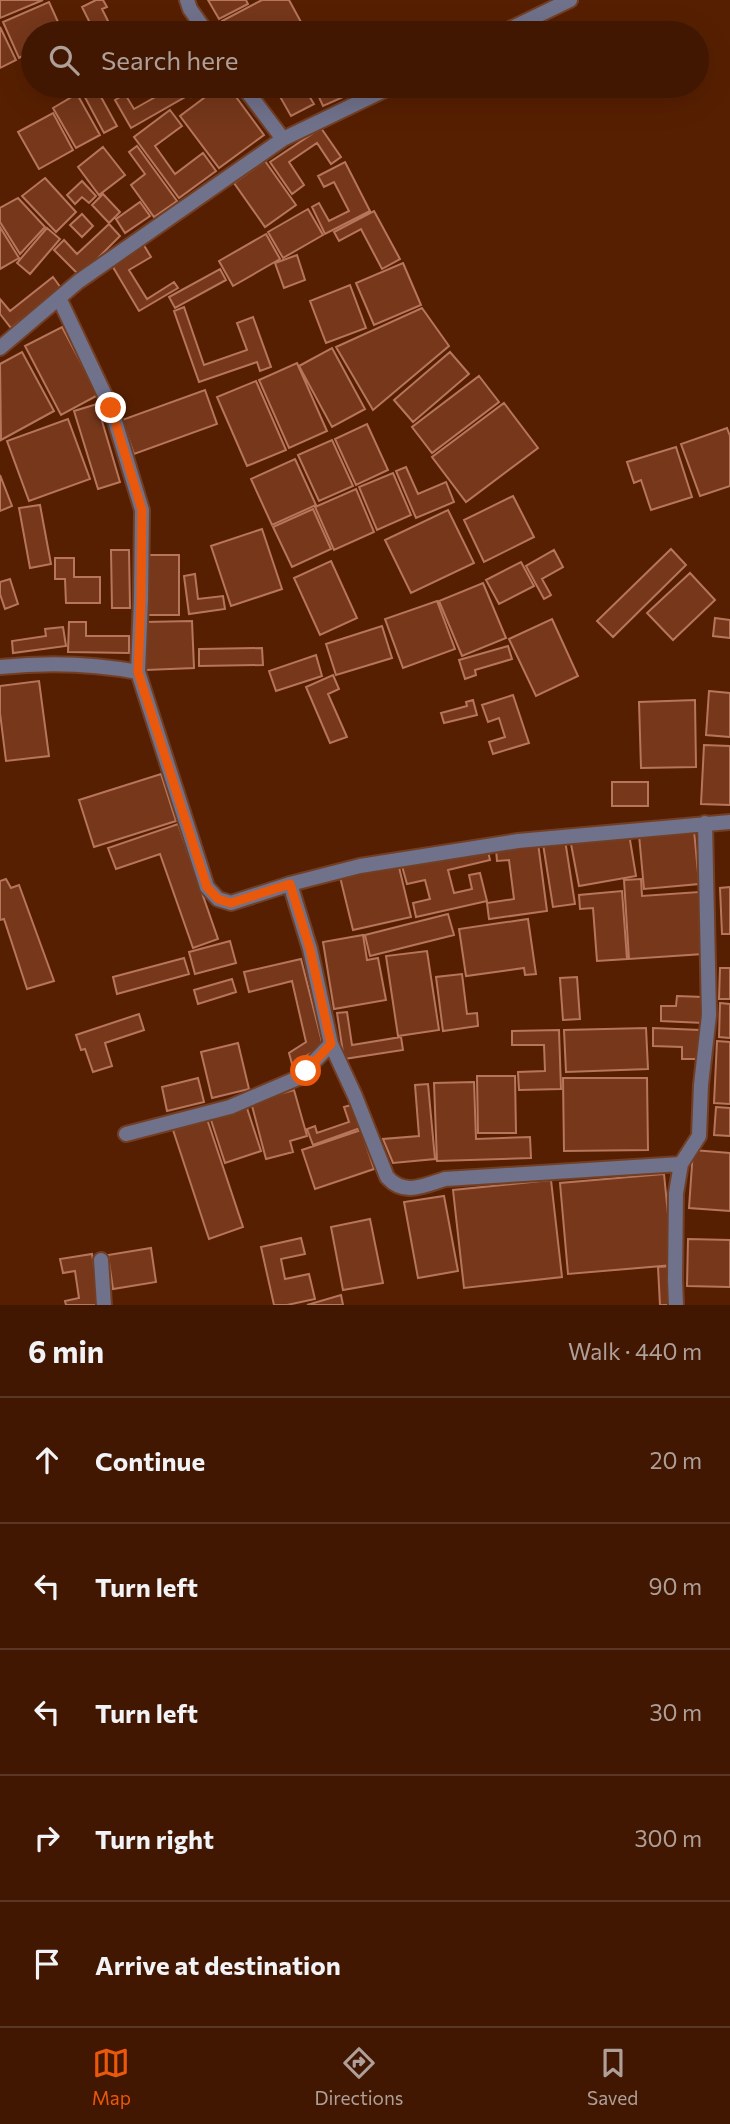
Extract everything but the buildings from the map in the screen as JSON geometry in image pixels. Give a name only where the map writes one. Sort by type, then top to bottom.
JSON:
[{"type":"street","points":[[187,0],[198,21]]},
{"type":"street","points":[[527,21],[570,0]]},
{"type":"street","points":[[252,98],[283,139]]},
{"type":"street","points":[[0,348],[79,281],[283,139],[368,98]]},
{"type":"street","points":[[59,298],[111,408],[142,510],[138,672],[207,887],[218,899],[231,903],[360,866],[518,841],[730,822]]},
{"type":"street","points":[[0,667],[36,664],[102,665],[138,672]]},
{"type":"street","points":[[676,1305],[676,1193],[681,1164],[699,1136],[701,1085],[709,1015],[705,823]]},
{"type":"street","points":[[290,884],[310,949],[331,1044],[387,1177],[392,1183],[402,1189],[411,1190],[445,1179],[681,1164]]},
{"type":"street","points":[[127,1134],[230,1107],[298,1078],[331,1044]]},
{"type":"street","points":[[101,1260],[104,1305]]},
{"type":"route","points":[[111,408],[142,510],[138,672],[207,887],[218,899],[231,903],[290,884],[310,949],[331,1044],[306,1071]]}]
